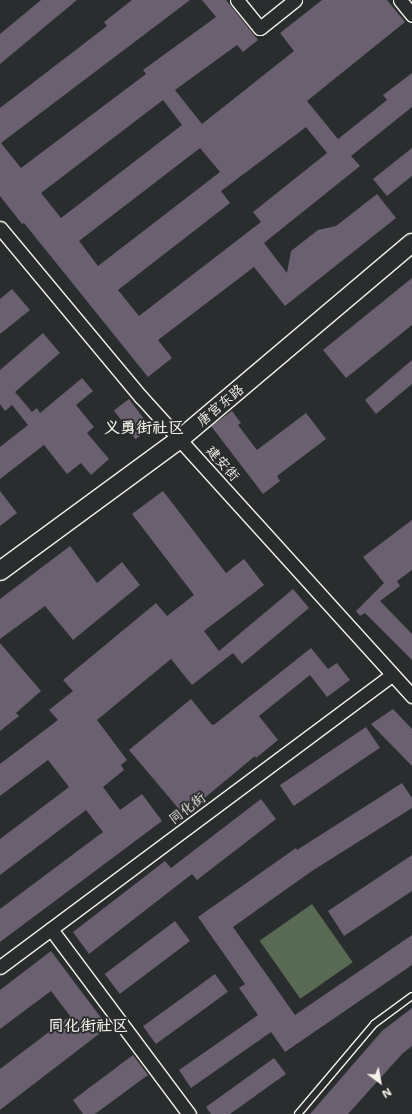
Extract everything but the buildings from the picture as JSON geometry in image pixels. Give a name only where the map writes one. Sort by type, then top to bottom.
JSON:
[{"type":"street","points":[[237,0],[260,28],[295,0]]},
{"type":"street","points":[[400,0],[412,15]]},
{"type":"street","name":"建安街","points":[[0,228],[141,397],[412,696]]},
{"type":"street","name":"唐宫东路","points":[[0,571],[180,439],[412,243]]},
{"type":"street","name":"同化街","points":[[0,967],[392,675]]},
{"type":"street","points":[[51,929],[190,1114]]},
{"type":"lane","points":[[298,1114],[374,1024],[412,996]]},
{"type":"green space","points":[[312,904],[353,962],[300,999],[260,941]]},
{"type":"district","name":"义勇街社区","points":[[144,428]]},
{"type":"district","name":"同化街社区","points":[[88,1026]]}]
